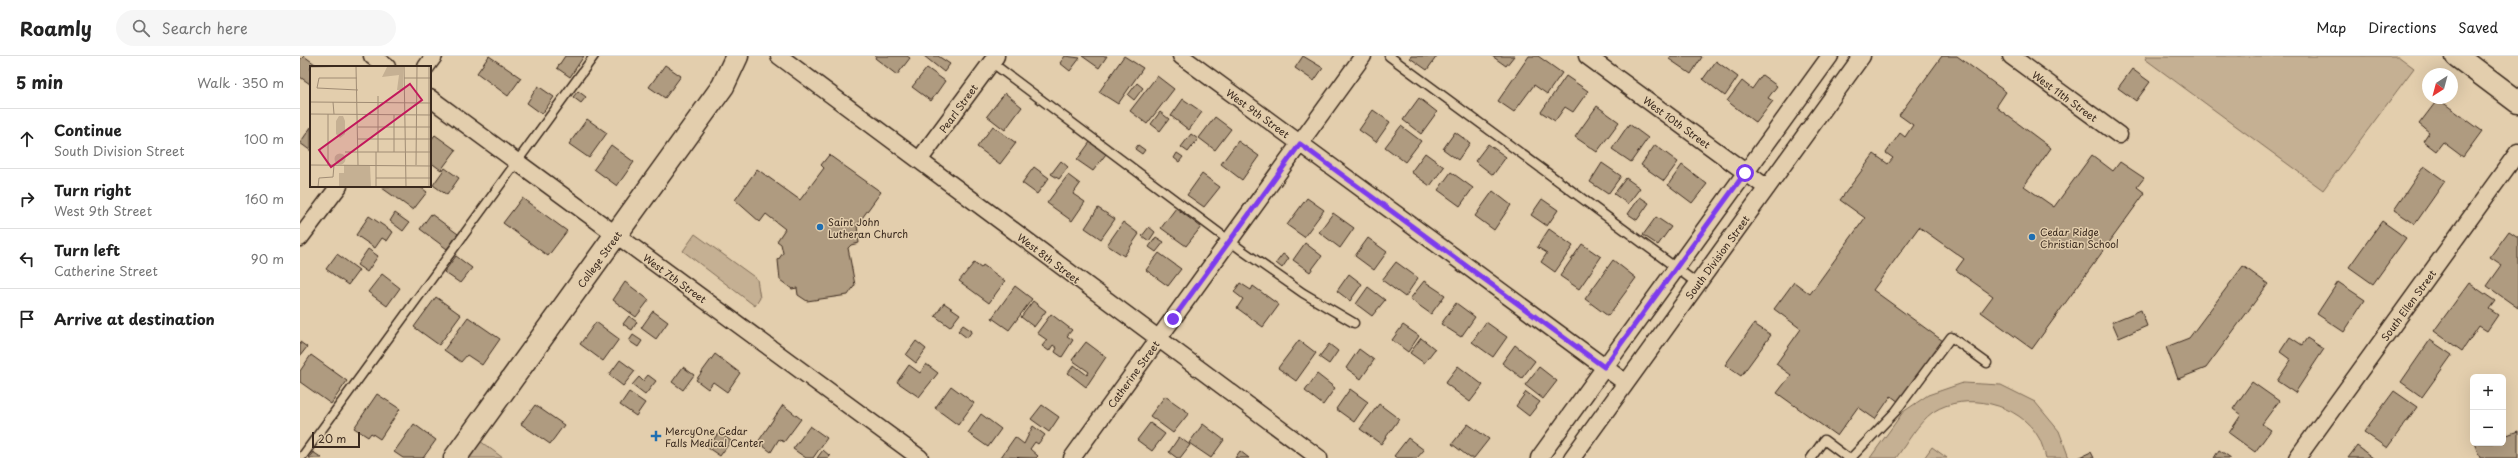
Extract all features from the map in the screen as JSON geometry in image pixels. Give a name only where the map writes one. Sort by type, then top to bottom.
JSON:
[{"type":"street","points":[[372,56],[386,66]]},
{"type":"street","points":[[427,66],[434,56]]},
{"type":"street","name":"College Street","points":[[455,458],[723,86],[737,56]]},
{"type":"street","name":"West 8th Street","points":[[779,56],[920,159],[1158,339],[1319,458]]},
{"type":"street","name":"West 9th Street","points":[[1181,56],[1626,383]]},
{"type":"street","name":"Catherine Street","points":[[1072,458],[1363,56]]},
{"type":"street","name":"West 10th Street","points":[[1587,56],[1767,188]]},
{"type":"street","points":[[1539,458],[1830,56]]},
{"type":"street","name":"South Division Street","points":[[1572,458],[1862,56]]},
{"type":"street","name":"West 11th Street","points":[[2011,56],[2119,136]]},
{"type":"street","points":[[2457,56],[2518,102]]},
{"type":"street","name":"Pearl Street","points":[[920,159],[994,59]]},
{"type":"street","name":"West 7th Street","points":[[431,99],[920,458]]},
{"type":"street","name":"South Ellen Street","points":[[2297,458],[2518,152]]},
{"type":"street","points":[[300,238],[338,187]]},
{"type":"lane","points":[[300,458],[594,56]]},
{"type":"lane","points":[[1389,56],[1698,284]]},
{"type":"lane","points":[[994,59],[1303,293],[1354,323]]},
{"type":"lane","points":[[1851,458],[1896,411],[1951,337],[1988,363]]},
{"type":"lane","points":[[1811,458],[1824,440],[1848,458]]},
{"type":"shaded area","points":[[2147,56],[2398,56],[2414,68],[2323,190],[2145,59]]},
{"type":"shaded area","points":[[695,234],[757,279],[760,298],[755,306],[683,251]]},
{"type":"shaded area","points":[[1963,383],[2001,385],[2035,402],[2059,431],[2069,458],[2046,458],[2039,438],[2030,426],[2019,416],[2006,409],[1991,404],[1960,402],[1933,412],[1918,427],[1896,458],[1870,458],[1903,412],[1928,395]]},
{"type":"shaded area","points":[[480,441],[503,458],[468,458]]},
{"type":"shaded area","points":[[1932,447],[1947,458],[1924,458]]},
{"type":"building","points":[[304,56],[318,66],[310,66],[310,84],[300,77],[300,60]]},
{"type":"building","points":[[489,56],[521,78],[508,96],[477,73]]},
{"type":"building","points":[[565,56],[584,56],[570,77],[557,68]]},
{"type":"building","points":[[876,56],[907,56],[910,58],[897,75],[875,58]]},
{"type":"building","points":[[924,56],[938,56],[950,64],[944,72]]},
{"type":"building","points":[[1065,56],[1080,58],[1070,71],[1060,63]]},
{"type":"building","points":[[1082,56],[1107,56],[1099,68]]},
{"type":"building","points":[[1124,56],[1143,68],[1118,104],[1099,92]]},
{"type":"building","points":[[1303,56],[1323,68],[1314,81],[1295,68]]},
{"type":"building","points":[[1411,56],[1437,56],[1427,70],[1410,58]]},
{"type":"building","points":[[1492,56],[1514,56],[1506,66]]},
{"type":"building","points":[[1529,56],[1538,56],[1562,73],[1547,94],[1534,85],[1514,112],[1498,101]]},
{"type":"building","points":[[1671,56],[1702,57],[1691,74],[1669,59]]},
{"type":"building","points":[[1942,56],[1957,56],[2006,92],[1996,107],[2051,148],[2024,186],[2054,207],[2092,155],[2113,171],[2120,162],[2144,178],[2137,187],[2145,193],[2032,349],[1981,312],[1993,296],[1956,270],[1964,259],[1919,227],[1873,290],[1943,341],[1899,402],[1891,396],[1875,419],[1858,407],[1837,436],[1777,393],[1791,375],[1776,364],[1801,329],[1774,309],[1794,282],[1810,294],[1865,218],[1840,200],[1874,154],[1888,164],[1893,158],[1886,153],[1900,133],[1905,137],[1913,125],[1899,115]]},
{"type":"building","points":[[1716,61],[1738,77],[1725,96],[1703,79]]},
{"type":"building","points":[[665,65],[681,76],[665,98],[649,87]]},
{"type":"building","points":[[927,68],[945,81],[931,101],[912,87]]},
{"type":"building","points":[[2132,69],[2150,82],[2136,101],[2118,88]]},
{"type":"building","points":[[1762,75],[1777,86],[1768,98],[1773,101],[1756,123],[1727,101],[1742,81],[1752,89]]},
{"type":"building","points":[[1157,76],[1174,89],[1147,124],[1130,111]]},
{"type":"building","points":[[1566,76],[1588,91],[1573,112],[1565,107],[1555,121],[1541,112]]},
{"type":"building","points":[[1137,83],[1143,88],[1134,100],[1128,95]]},
{"type":"building","points":[[538,86],[554,97],[542,114],[527,103]]},
{"type":"building","points":[[578,91],[586,97],[581,103],[573,97]]},
{"type":"building","points":[[1005,93],[1022,107],[1005,130],[987,116]]},
{"type":"building","points":[[1419,98],[1437,112],[1421,134],[1403,120]]},
{"type":"building","points":[[1183,99],[1202,112],[1189,130],[1171,116]]},
{"type":"building","points":[[2434,104],[2445,104],[2482,131],[2463,157],[2443,142],[2436,151],[2423,141],[2429,132],[2419,124]]},
{"type":"building","points":[[1597,106],[1619,122],[1597,152],[1575,137]]},
{"type":"building","points":[[1373,110],[1390,122],[1376,142],[1359,130]]},
{"type":"building","points":[[1160,112],[1169,119],[1160,131],[1151,124]]},
{"type":"building","points":[[1215,117],[1231,129],[1215,150],[1199,138]]},
{"type":"building","points":[[587,119],[607,133],[589,158],[569,144]]},
{"type":"building","points":[[1629,124],[1648,138],[1631,162],[1612,149]]},
{"type":"building","points":[[993,126],[1016,143],[1000,164],[977,147]]},
{"type":"building","points":[[1401,126],[1421,141],[1405,162],[1385,147]]},
{"type":"building","points":[[310,128],[310,150],[300,143]]},
{"type":"building","points":[[1455,132],[1470,143],[1458,160],[1443,149]]},
{"type":"building","points":[[1191,134],[1198,139],[1188,152],[1181,147]]},
{"type":"building","points":[[435,135],[456,150],[441,170],[431,163],[431,140]]},
{"type":"building","points":[[1238,141],[1259,156],[1242,180],[1221,164]]},
{"type":"building","points":[[1090,142],[1106,154],[1093,171],[1077,160]]},
{"type":"building","points":[[1488,144],[1506,157],[1493,175],[1475,161]]},
{"type":"building","points":[[611,145],[634,162],[617,186],[594,169]]},
{"type":"building","points":[[1138,145],[1145,150],[1142,154],[1135,149]]},
{"type":"building","points":[[1655,145],[1678,162],[1664,181],[1641,165]]},
{"type":"building","points":[[1177,153],[1183,157],[1179,162],[1174,158]]},
{"type":"building","points":[[1425,153],[1444,167],[1430,186],[1411,172]]},
{"type":"building","name":"Saint John Lutheran Church","points":[[829,155],[881,192],[857,225],[859,243],[851,245],[848,248],[855,285],[848,295],[807,301],[798,295],[797,288],[792,289],[780,280],[778,260],[783,253],[781,244],[777,241],[785,229],[766,214],[760,222],[735,200],[757,169],[800,200],[824,168],[821,165]]},
{"type":"building","points":[[1061,161],[1068,167],[1059,179],[1051,174]]},
{"type":"building","points":[[1602,163],[1621,176],[1608,194],[1590,182]]},
{"type":"building","points":[[1682,165],[1707,184],[1692,203],[1668,185]]},
{"type":"building","points":[[2424,166],[2445,181],[2415,224],[2394,210]]},
{"type":"building","points":[[1034,167],[1049,178],[1037,194],[1022,183]]},
{"type":"building","points":[[445,168],[459,178],[447,195],[433,185]]},
{"type":"building","points":[[1451,172],[1473,188],[1460,206],[1438,190]]},
{"type":"building","points":[[1202,174],[1220,187],[1204,207],[1187,195]]},
{"type":"building","points":[[1068,175],[1080,184],[1073,194],[1085,202],[1072,221],[1047,203]]},
{"type":"building","points":[[1626,178],[1640,188],[1628,204],[1614,194]]},
{"type":"building","points":[[420,187],[427,192],[413,210],[382,188]]},
{"type":"building","points":[[1493,191],[1511,205],[1494,230],[1475,216]]},
{"type":"building","points":[[1640,197],[1649,203],[1637,220],[1628,214]]},
{"type":"building","points":[[522,198],[567,231],[548,256],[503,223]]},
{"type":"building","points":[[1307,198],[1324,210],[1304,237],[1287,225]]},
{"type":"building","points":[[1542,199],[1558,210],[1547,226],[1531,215]]},
{"type":"building","points":[[1098,208],[1115,219],[1101,239],[1085,228]]},
{"type":"building","points":[[1176,208],[1201,227],[1186,246],[1161,228]]},
{"type":"building","points":[[395,213],[409,223],[403,231],[390,221]]},
{"type":"building","points":[[1333,213],[1354,228],[1340,248],[1319,232]]},
{"type":"building","points":[[431,214],[458,234],[447,249],[420,229]]},
{"type":"building","points":[[369,216],[393,232],[387,241],[382,238],[375,248],[356,235]]},
{"type":"building","points":[[1656,217],[1671,227],[1658,245],[1643,235]]},
{"type":"building","points":[[2382,221],[2406,238],[2373,284],[2349,267]]},
{"type":"building","points":[[1123,222],[1139,234],[1124,256],[1107,245]]},
{"type":"building","points":[[1149,227],[1155,232],[1149,241],[1142,236]]},
{"type":"building","points":[[1549,229],[1573,246],[1555,272],[1541,262],[1547,253],[1537,247]]},
{"type":"building","points":[[2509,231],[2518,237],[2518,308],[2487,286],[2502,265],[2490,257]]},
{"type":"building","points":[[1156,237],[1164,242],[1156,252],[1149,247]]},
{"type":"building","points":[[1368,238],[1387,252],[1374,270],[1355,256]]},
{"type":"building","points":[[1305,243],[1322,256],[1310,272],[1293,260]]},
{"type":"building","points":[[1582,244],[1601,257],[1579,289],[1560,276]]},
{"type":"building","points":[[368,249],[378,256],[367,272],[357,265]]},
{"type":"building","points":[[1159,253],[1181,269],[1168,286],[1146,270]]},
{"type":"building","points":[[337,254],[359,270],[348,285],[326,269]]},
{"type":"building","points":[[1283,254],[1289,258],[1282,268],[1276,263]]},
{"type":"building","points":[[456,256],[472,268],[460,283],[444,272]]},
{"type":"building","points":[[1613,260],[1636,278],[1608,316],[1585,299]]},
{"type":"building","points":[[1396,262],[1418,278],[1405,297],[1382,280]]},
{"type":"building","points":[[974,263],[981,268],[983,265],[1005,281],[989,303],[959,281]]},
{"type":"building","points":[[2243,266],[2268,284],[2206,368],[2178,379],[2166,347],[2189,338]]},
{"type":"building","points":[[382,274],[400,288],[387,306],[368,292]]},
{"type":"building","points":[[1349,274],[1362,284],[1350,301],[1337,291]]},
{"type":"building","points":[[1424,281],[1445,295],[1431,314],[1410,299]]},
{"type":"building","points":[[625,282],[649,300],[636,317],[613,300]]},
{"type":"building","points":[[2338,282],[2365,300],[2344,332],[2317,314]]},
{"type":"building","points":[[1240,283],[1251,290],[1253,286],[1279,305],[1263,327],[1237,308],[1243,299],[1234,292]]},
{"type":"building","points":[[2469,283],[2495,301],[2489,309],[2498,315],[2487,331],[2479,326],[2462,351],[2434,331]]},
{"type":"building","points":[[1015,286],[1032,299],[1009,330],[992,318]]},
{"type":"building","points":[[1368,287],[1385,300],[1372,316],[1356,304]]},
{"type":"building","points":[[436,297],[461,315],[439,345],[414,327]]},
{"type":"building","points":[[1033,301],[1046,311],[1034,327],[1021,317]]},
{"type":"building","points":[[944,303],[960,314],[950,327],[935,316]]},
{"type":"building","points":[[1456,303],[1475,317],[1461,337],[1441,324]]},
{"type":"building","points":[[2141,310],[2147,326],[2119,338],[2112,322]]},
{"type":"building","points":[[653,311],[668,322],[656,339],[641,328]]},
{"type":"building","points":[[1051,314],[1072,330],[1067,336],[1073,340],[1062,357],[1055,352],[1057,348],[1053,345],[1049,351],[1042,346],[1047,340],[1037,333]]},
{"type":"building","points":[[629,316],[637,322],[632,330],[623,324]]},
{"type":"building","points":[[468,317],[500,339],[482,365],[467,355],[461,362],[444,350]]},
{"type":"building","points":[[596,322],[619,339],[603,361],[580,344]]},
{"type":"building","points":[[1486,322],[1507,337],[1493,357],[1472,342]]},
{"type":"building","points":[[1754,324],[1771,335],[1741,376],[1725,365]]},
{"type":"building","points":[[963,325],[972,331],[967,338],[958,331]]},
{"type":"building","points":[[1403,325],[1419,336],[1408,352],[1392,340]]},
{"type":"building","points":[[633,335],[642,341],[638,347],[629,341]]},
{"type":"building","points":[[2290,337],[2302,345],[2307,338],[2324,349],[2295,393],[2277,381],[2291,360],[2280,352]]},
{"type":"building","points":[[1421,338],[1435,349],[1424,363],[1410,353]]},
{"type":"building","points":[[1299,340],[1316,353],[1296,381],[1278,368]]},
{"type":"building","points":[[2430,340],[2452,355],[2422,397],[2401,382]]},
{"type":"building","points":[[916,341],[926,349],[916,363],[906,355]]},
{"type":"building","points":[[300,342],[307,347],[300,356]]},
{"type":"building","points":[[1086,342],[1106,357],[1086,387],[1068,373],[1074,365],[1087,375],[1089,372],[1072,360]]},
{"type":"building","points":[[1329,344],[1338,351],[1329,364],[1319,357]]},
{"type":"building","points":[[1515,345],[1535,361],[1522,378],[1502,363]]},
{"type":"building","points":[[1359,349],[1374,360],[1361,379],[1346,368]]},
{"type":"building","points":[[715,354],[740,373],[727,392],[713,382],[708,389],[696,380]]},
{"type":"building","points":[[311,355],[347,381],[331,404],[300,382],[300,371]]},
{"type":"building","points":[[620,360],[635,371],[623,386],[609,375]]},
{"type":"building","points":[[926,364],[938,373],[919,397],[897,382],[909,365],[920,373]]},
{"type":"building","points":[[1458,366],[1483,385],[1470,402],[1445,383]]},
{"type":"building","points":[[683,367],[694,375],[683,390],[672,382]]},
{"type":"building","points":[[1539,367],[1557,381],[1543,399],[1525,385]]},
{"type":"building","points":[[1317,374],[1335,388],[1323,405],[1305,391]]},
{"type":"building","points":[[648,375],[656,381],[645,395],[632,385],[639,377],[643,381]]},
{"type":"building","points":[[2252,382],[2279,401],[2262,424],[2271,430],[2255,452],[2229,433],[2241,415],[2233,409]]},
{"type":"building","points":[[951,386],[974,403],[958,425],[935,408]]},
{"type":"building","points":[[1350,389],[1368,402],[1354,422],[1336,409]]},
{"type":"building","points":[[2394,391],[2417,407],[2387,448],[2364,432]]},
{"type":"building","points":[[629,392],[645,403],[636,416],[620,405]]},
{"type":"building","points":[[1526,392],[1540,402],[1529,416],[1516,406]]},
{"type":"building","points":[[377,394],[400,409],[380,439],[371,433],[368,437],[354,428]]},
{"type":"building","points":[[1165,396],[1189,413],[1173,433],[1150,416]]},
{"type":"building","points":[[1379,404],[1399,419],[1381,444],[1360,429]]},
{"type":"building","points":[[535,405],[564,425],[550,444],[521,424]]},
{"type":"building","points":[[783,405],[801,419],[784,442],[779,439],[771,452],[758,442]]},
{"type":"building","points":[[1042,405],[1059,417],[1049,432],[1031,419]]},
{"type":"building","points":[[981,414],[1001,429],[988,447],[968,433]]},
{"type":"building","points":[[1150,423],[1165,434],[1152,451],[1137,440]]},
{"type":"building","points":[[414,424],[436,440],[423,458],[403,458],[394,452]]},
{"type":"building","points":[[1203,424],[1224,440],[1211,458],[1189,443]]},
{"type":"building","points":[[1468,424],[1489,439],[1474,458],[1470,458],[1452,444]]},
{"type":"building","points":[[810,426],[827,438],[813,458],[806,458],[793,449]]},
{"type":"building","points":[[1033,426],[1045,435],[1038,444],[1035,442],[1030,449],[1038,456],[1036,458],[1001,457],[1015,437],[1024,444]]},
{"type":"building","points":[[2518,431],[2518,458],[2480,458],[2475,446],[2506,446],[2506,432],[2507,435]]},
{"type":"building","points":[[719,432],[731,441],[720,456],[708,448]]},
{"type":"building","points":[[1179,437],[1190,445],[1180,458],[1177,458],[1169,452]]},
{"type":"building","points":[[1408,438],[1424,450],[1417,458],[1397,458],[1394,456]]},
{"type":"building","points":[[2357,446],[2373,458],[2348,458]]},
{"type":"building","points":[[823,450],[830,456],[829,458],[817,458]]},
{"type":"building","points":[[2219,450],[2231,458],[2214,458]]},
{"type":"building","points":[[1240,451],[1249,458],[1235,458]]},
{"type":"building","points":[[313,452],[322,458],[309,458]]},
{"type":"building","points":[[2091,452],[2094,458],[2078,458]]},
{"type":"place","name":"Saint John Lutheran Church","points":[[820,227]]},
{"type":"place","name":"Cedar Ridge Christian School","points":[[2032,237]]},
{"type":"place","name":"MercyOne Cedar Falls Medical Center","points":[[656,436]]},
{"type":"route","points":[[1173,319],[1300,144],[1604,367],[1745,173]]}]
